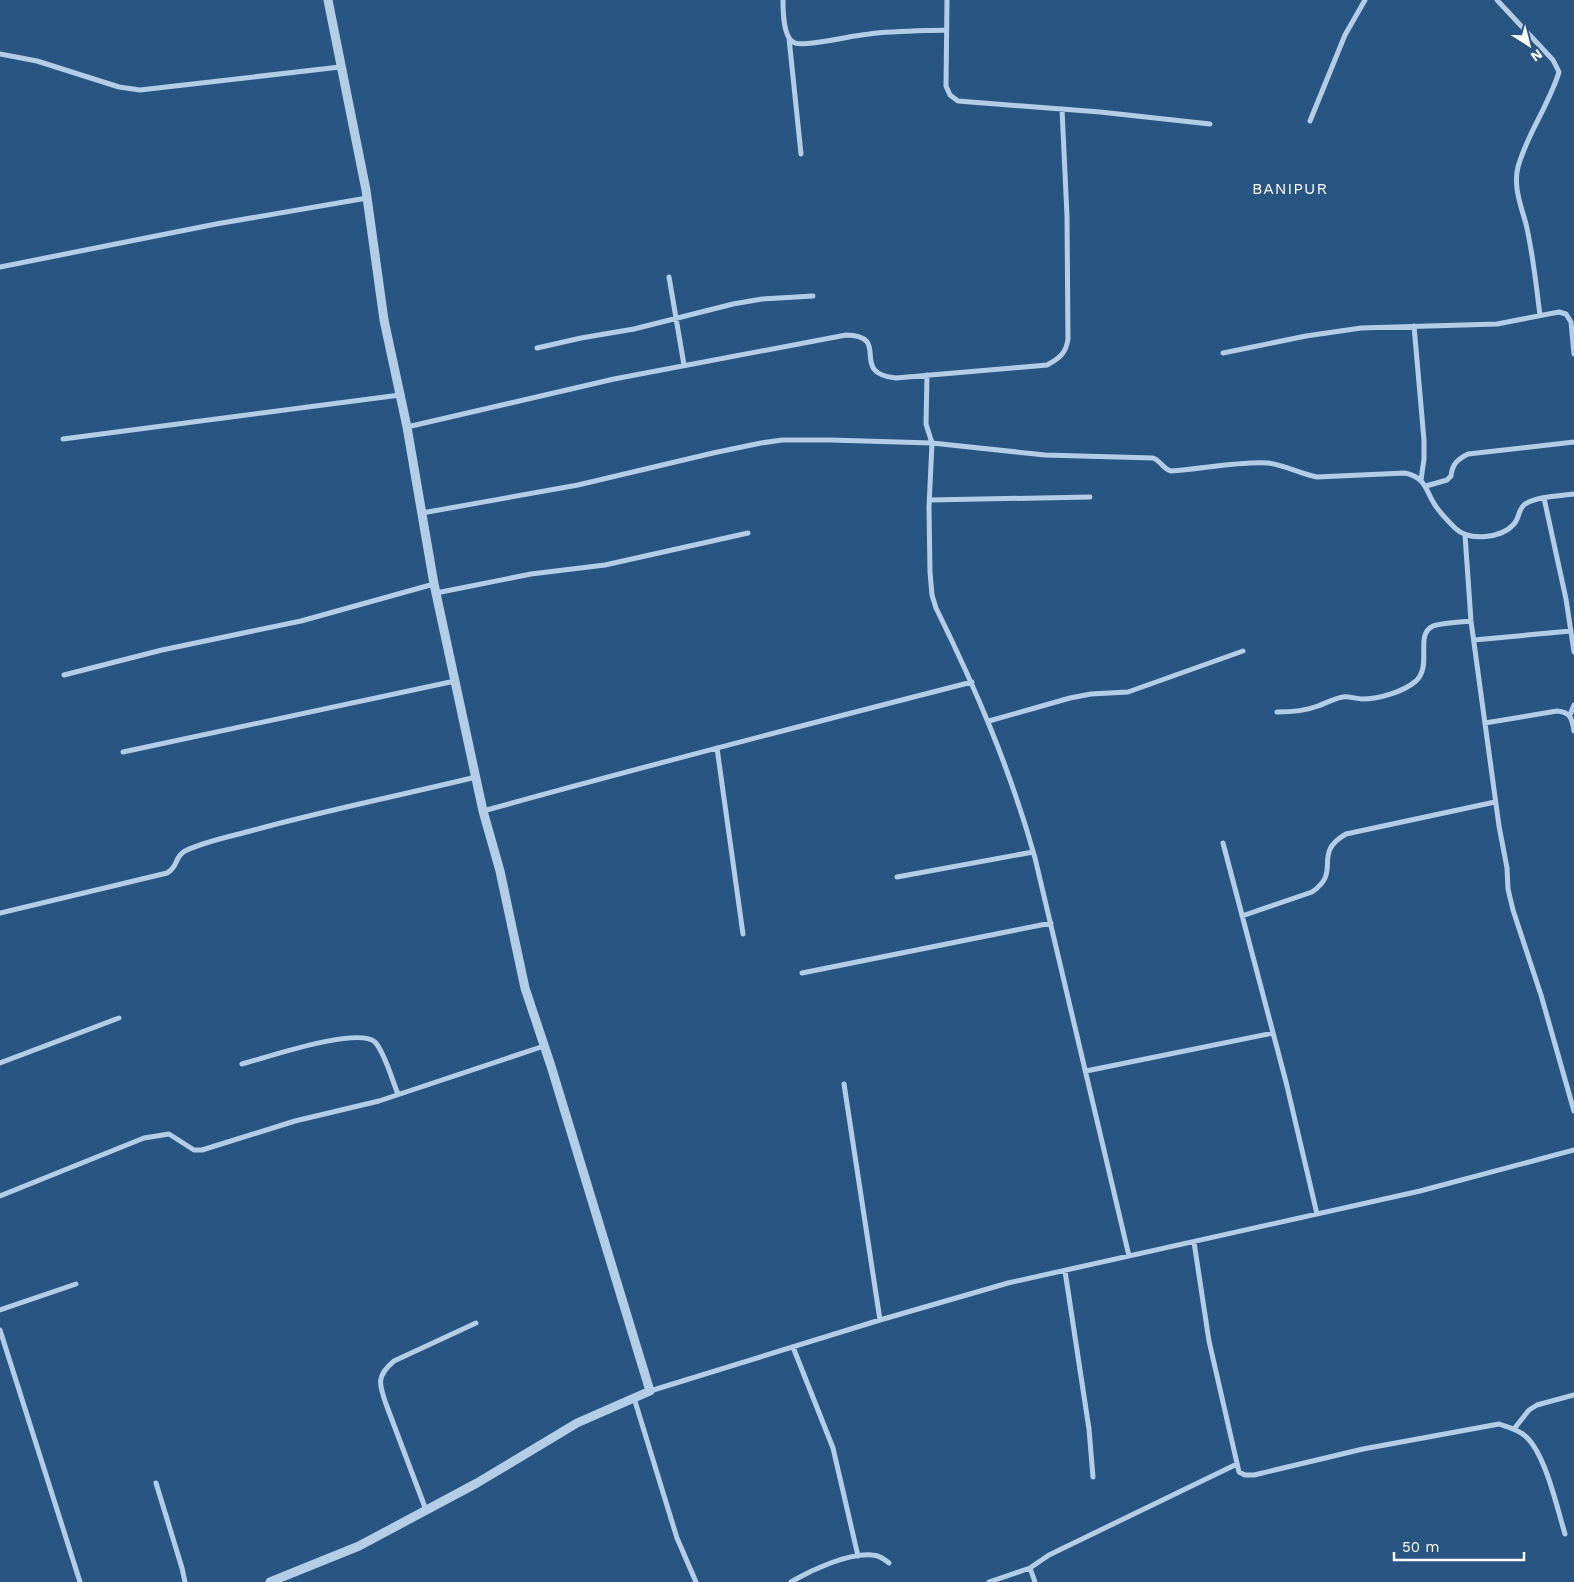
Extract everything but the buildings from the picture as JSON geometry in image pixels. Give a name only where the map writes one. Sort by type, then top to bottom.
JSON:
[{"type":"street","points":[[328,0],[367,198],[384,320],[407,427],[435,588],[483,811],[500,871],[525,988],[650,1391]]},
{"type":"street","points":[[782,0],[785,26],[789,38],[801,154]]},
{"type":"street","points":[[947,0],[946,86],[950,95],[958,100],[1062,108],[1210,124]]},
{"type":"street","points":[[1310,121],[1342,43],[1364,0]]},
{"type":"street","points":[[1497,0],[1553,60],[1559,72],[1546,104],[1529,136],[1517,169],[1518,200],[1526,224],[1540,315]]},
{"type":"street","points":[[789,38],[795,43],[808,43],[867,34],[946,30]]},
{"type":"street","points":[[0,54],[37,61],[119,88],[140,90],[340,67]]},
{"type":"street","points":[[407,427],[684,365],[846,335],[858,335],[867,340],[870,348],[870,360],[874,370],[882,376],[896,378],[1047,365],[1059,359],[1066,350],[1067,216],[1062,108]]},
{"type":"street","points":[[0,267],[216,224],[367,198]]},
{"type":"street","points":[[669,277],[684,365]]},
{"type":"street","points":[[538,348],[634,329],[733,304],[762,299],[813,296]]},
{"type":"street","points":[[1223,353],[1306,336],[1361,328],[1497,324],[1559,312],[1566,314],[1571,322],[1574,354]]},
{"type":"street","points":[[1414,326],[1424,440],[1421,480]]},
{"type":"street","points":[[927,375],[926,424],[932,443],[930,500],[930,572],[932,595],[936,608],[989,721],[1009,774],[1033,852],[1129,1256]]},
{"type":"street","points":[[63,439],[400,394]]},
{"type":"street","points":[[422,513],[578,485],[761,443],[802,439],[932,443],[1045,454],[1153,458],[1158,460],[1166,470],[1171,471],[1268,463],[1317,477],[1406,473],[1414,475],[1421,480],[1435,505],[1457,530],[1464,535],[1472,537],[1496,535],[1505,531],[1514,525],[1524,505],[1534,500],[1574,494]]},
{"type":"street","points":[[1426,486],[1447,480],[1451,476],[1455,462],[1468,454],[1574,442]]},
{"type":"street","points":[[930,500],[1090,497]]},
{"type":"street","points":[[1544,498],[1574,652]]},
{"type":"street","points":[[64,675],[162,650],[301,621],[435,588],[605,565],[748,533]]},
{"type":"street","points":[[1464,535],[1471,621],[1495,802],[1507,868],[1512,910],[1541,995],[1574,1111]]},
{"type":"street","points":[[1277,712],[1295,712],[1310,709],[1344,697],[1374,698],[1404,688],[1420,676],[1424,670],[1423,638],[1433,626],[1471,621]]},
{"type":"street","points":[[1474,640],[1571,631]]},
{"type":"street","points":[[989,721],[1070,698],[1097,693],[1128,692],[1243,651]]},
{"type":"street","points":[[123,752],[455,681]]},
{"type":"street","points":[[483,811],[671,759],[972,682]]},
{"type":"street","points":[[1570,715],[1574,705]]},
{"type":"street","points":[[1485,723],[1557,711],[1570,715],[1574,731]]},
{"type":"street","points":[[717,748],[743,934]]},
{"type":"street","points":[[0,913],[167,873],[173,869],[178,857],[184,851],[202,845],[277,824],[476,777]]},
{"type":"street","points":[[1242,916],[1312,892],[1321,886],[1326,880],[1328,851],[1337,839],[1346,834],[1495,802]]},
{"type":"street","points":[[1223,843],[1273,1033],[1317,1214]]},
{"type":"street","points":[[897,877],[1033,852]]},
{"type":"street","points":[[802,973],[1050,923]]},
{"type":"street","points":[[0,1063],[119,1018]]},
{"type":"street","points":[[1086,1071],[1273,1033]]},
{"type":"street","points":[[242,1064],[338,1038],[356,1036],[369,1038],[380,1050],[398,1094]]},
{"type":"street","points":[[0,1196],[144,1138],[169,1134],[194,1150],[202,1150],[280,1125],[398,1094],[544,1046]]},
{"type":"street","points":[[844,1084],[880,1320]]},
{"type":"street","points":[[270,1582],[359,1546],[477,1483],[577,1423],[650,1391],[880,1320],[1008,1283],[1420,1191],[1574,1150]]},
{"type":"street","points":[[1194,1242],[1208,1341],[1239,1472],[1245,1475],[1254,1475],[1362,1449],[1499,1424],[1525,1435],[1536,1449],[1543,1463],[1564,1534]]},
{"type":"street","points":[[1065,1270],[1093,1477]]},
{"type":"street","points":[[0,1310],[76,1284]]},
{"type":"street","points":[[426,1510],[380,1388],[380,1378],[386,1368],[394,1361],[476,1322]]},
{"type":"street","points":[[0,1330],[80,1582]]},
{"type":"street","points":[[793,1347],[833,1448],[858,1556]]},
{"type":"street","points":[[1514,1429],[1529,1410],[1537,1405],[1574,1396]]},
{"type":"street","points":[[634,1398],[677,1538],[696,1582]]},
{"type":"street","points":[[989,1582],[1030,1568],[1049,1555],[1237,1464]]},
{"type":"street","points":[[156,1483],[185,1582]]},
{"type":"street","points":[[791,1582],[839,1560],[858,1556],[872,1555],[880,1557],[889,1564]]},
{"type":"street","points":[[1030,1568],[1035,1582]]},
{"type":"district","name":"BANIPUR","points":[[1290,188]]}]
